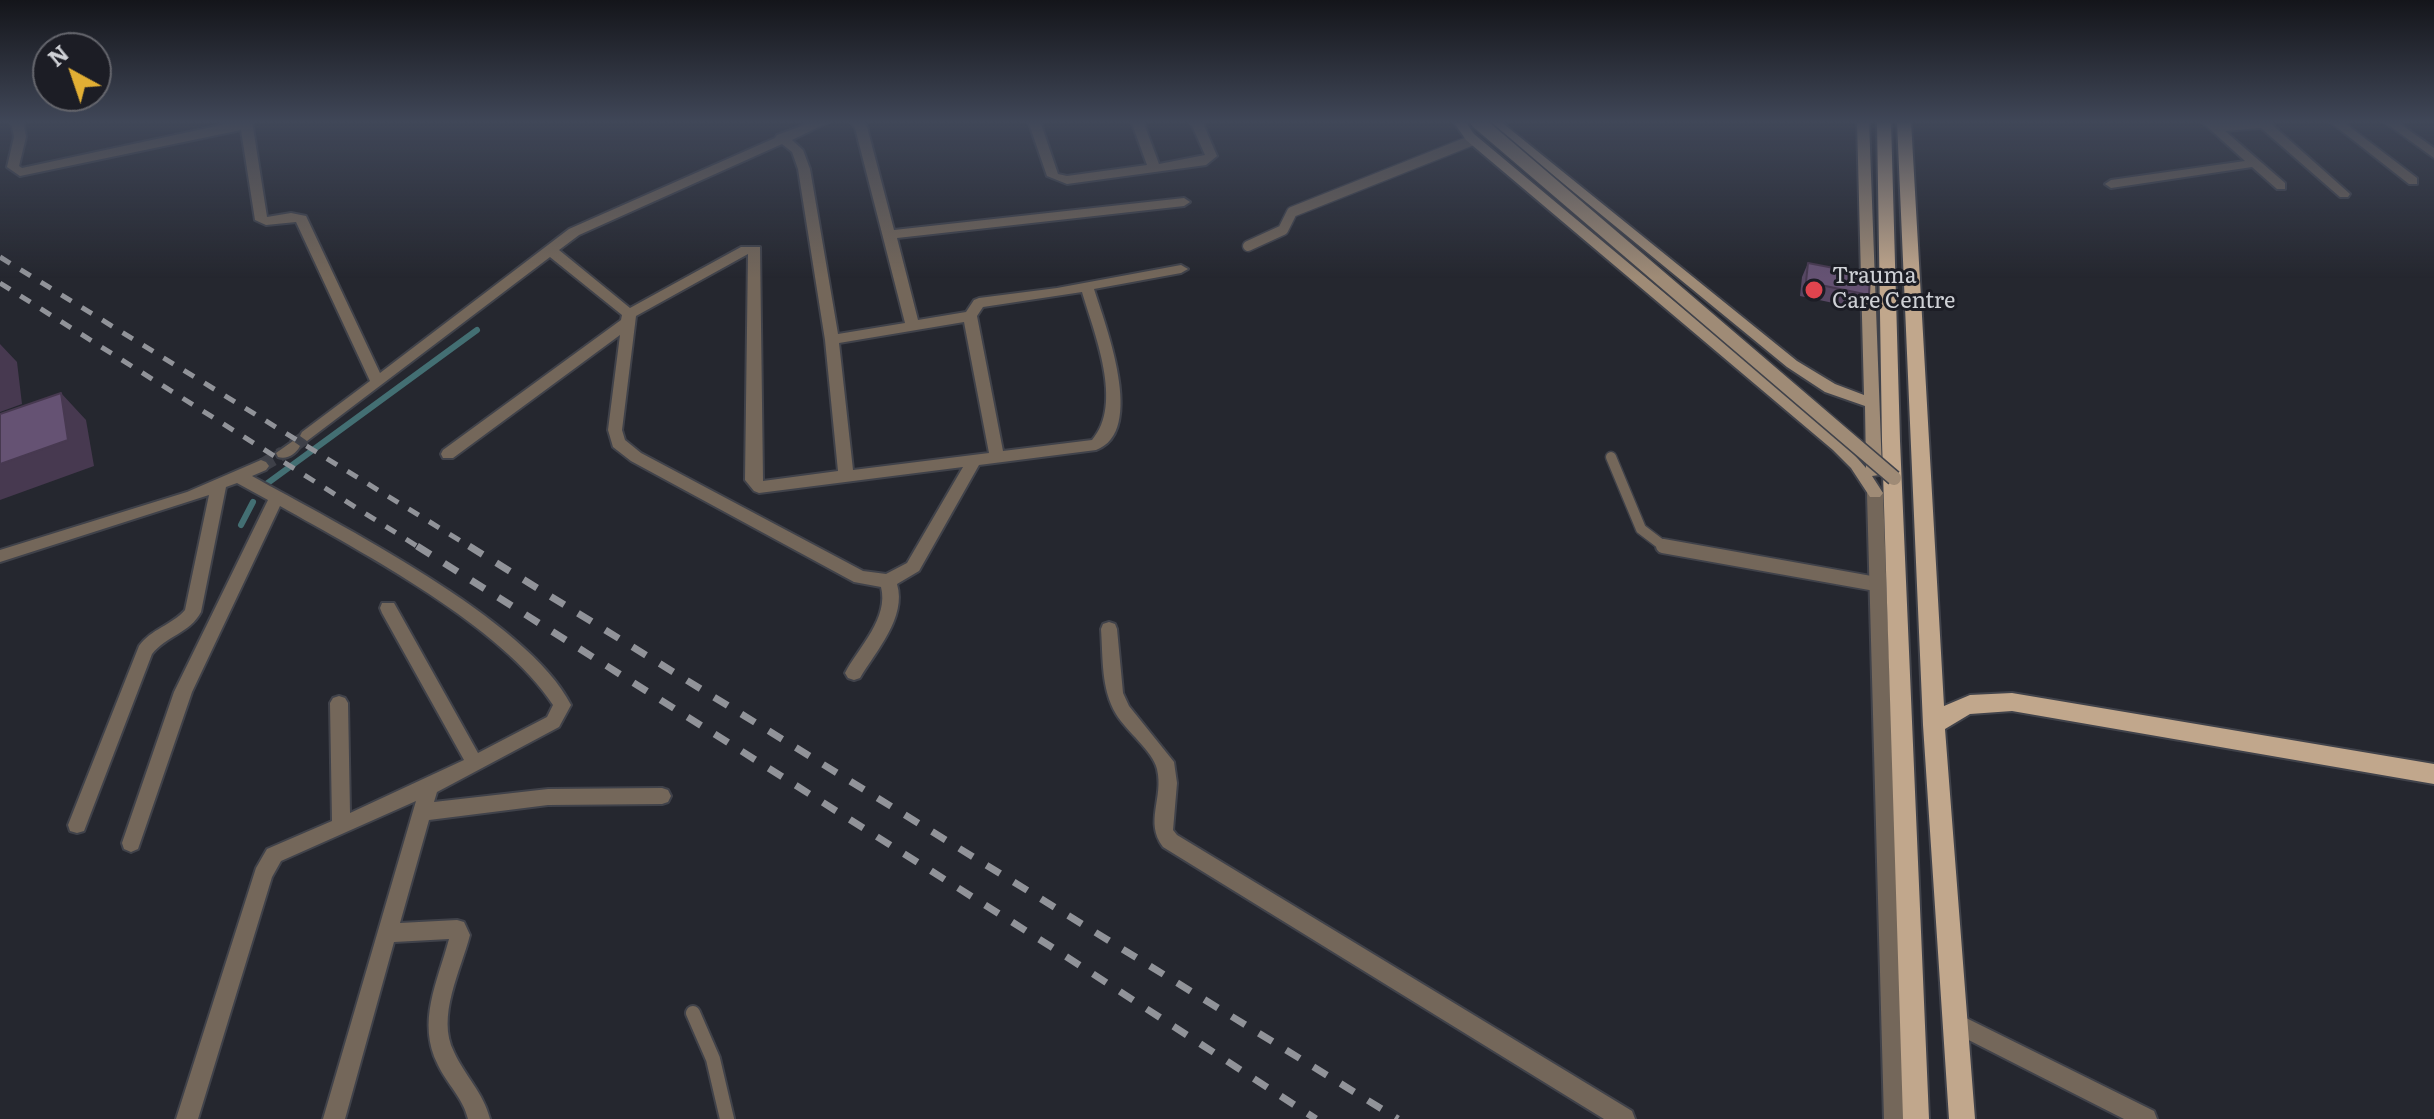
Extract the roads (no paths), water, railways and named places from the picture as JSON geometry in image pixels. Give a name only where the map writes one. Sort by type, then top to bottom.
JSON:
[{"type":"main road","points":[[1885,173],[1916,1119]]},
{"type":"main road","points":[[1907,173],[1934,725],[1962,1119]]},
{"type":"main road","points":[[1934,725],[1958,706],[1974,702],[2012,702],[2430,777]]},
{"type":"street","points":[[254,173],[261,220],[272,222],[294,216],[301,219],[377,381]]},
{"type":"street","points":[[307,436],[550,250],[605,216],[702,173]]},
{"type":"street","points":[[805,173],[832,340],[846,475]]},
{"type":"street","points":[[871,173],[913,326]]},
{"type":"street","points":[[1054,173],[1056,179],[1107,173]]},
{"type":"street","points":[[1513,173],[1838,446],[1856,464],[1875,493]]},
{"type":"street","points":[[1538,173],[1894,478]]},
{"type":"street","points":[[1557,173],[1792,364],[1830,388],[1870,402]]},
{"type":"street","points":[[1864,173],[1895,1119]]},
{"type":"street","points":[[2111,184],[2184,173]]},
{"type":"street","points":[[2266,173],[2281,186]]},
{"type":"street","points":[[2320,173],[2344,194]]},
{"type":"street","points":[[2403,173],[2413,181]]},
{"type":"street","points":[[889,235],[1184,202]]},
{"type":"street","points":[[550,250],[629,318]]},
{"type":"street","points":[[448,454],[629,318],[746,250],[755,250],[754,484],[759,487],[1089,447],[1104,437],[1116,404],[1087,287]]},
{"type":"street","points":[[832,340],[970,316],[979,303],[1181,269]]},
{"type":"street","points":[[970,316],[997,457]]},
{"type":"street","points":[[629,318],[615,430],[618,443],[625,451],[860,577],[888,581],[913,567],[974,461]]},
{"type":"street","points":[[0,556],[219,486],[261,466]]},
{"type":"street","points":[[187,1119],[267,863],[288,848],[475,764],[553,722],[559,714],[559,697],[534,667],[468,613],[240,477]]},
{"type":"street","points":[[77,825],[149,644],[190,618],[193,612],[219,486]]},
{"type":"street","points":[[131,843],[183,692],[277,497]]},
{"type":"street","points":[[854,673],[891,607],[893,591],[888,581]]},
{"type":"street","points":[[388,608],[475,764]]},
{"type":"street","points":[[1109,629],[1114,693],[1123,711],[1165,762],[1168,783],[1163,832],[1170,841],[1624,1119]]},
{"type":"street","points":[[339,703],[341,825]]},
{"type":"street","points":[[334,1119],[429,787]]},
{"type":"street","points":[[422,812],[548,797],[662,796]]},
{"type":"street","points":[[387,933],[457,929],[460,935],[438,1033],[443,1052],[476,1103],[479,1119]]},
{"type":"street","points":[[1956,1023],[2146,1119]]},
{"type":"lane","points":[[1248,246],[1283,230],[1292,212],[1389,173]]},
{"type":"lane","points":[[1611,457],[1641,529],[1666,548],[1876,584]]},
{"type":"lane","points":[[693,1013],[713,1059],[727,1119]]},
{"type":"waterway","points":[[265,485],[477,330]]},
{"type":"waterway","points":[[241,525],[253,502]]},
{"type":"tunnel","points":[[293,446],[307,436]]},
{"type":"tunnel","points":[[261,466],[283,453]]},
{"type":"railway","points":[[0,257],[472,548]]},
{"type":"railway","points":[[0,283],[420,548]]},
{"type":"railway","points":[[417,546],[1050,946],[1316,1119]]},
{"type":"railway","points":[[469,546],[1398,1119]]},
{"type":"place","name":"Trauma Care Centre","points":[[1814,290]]}]
